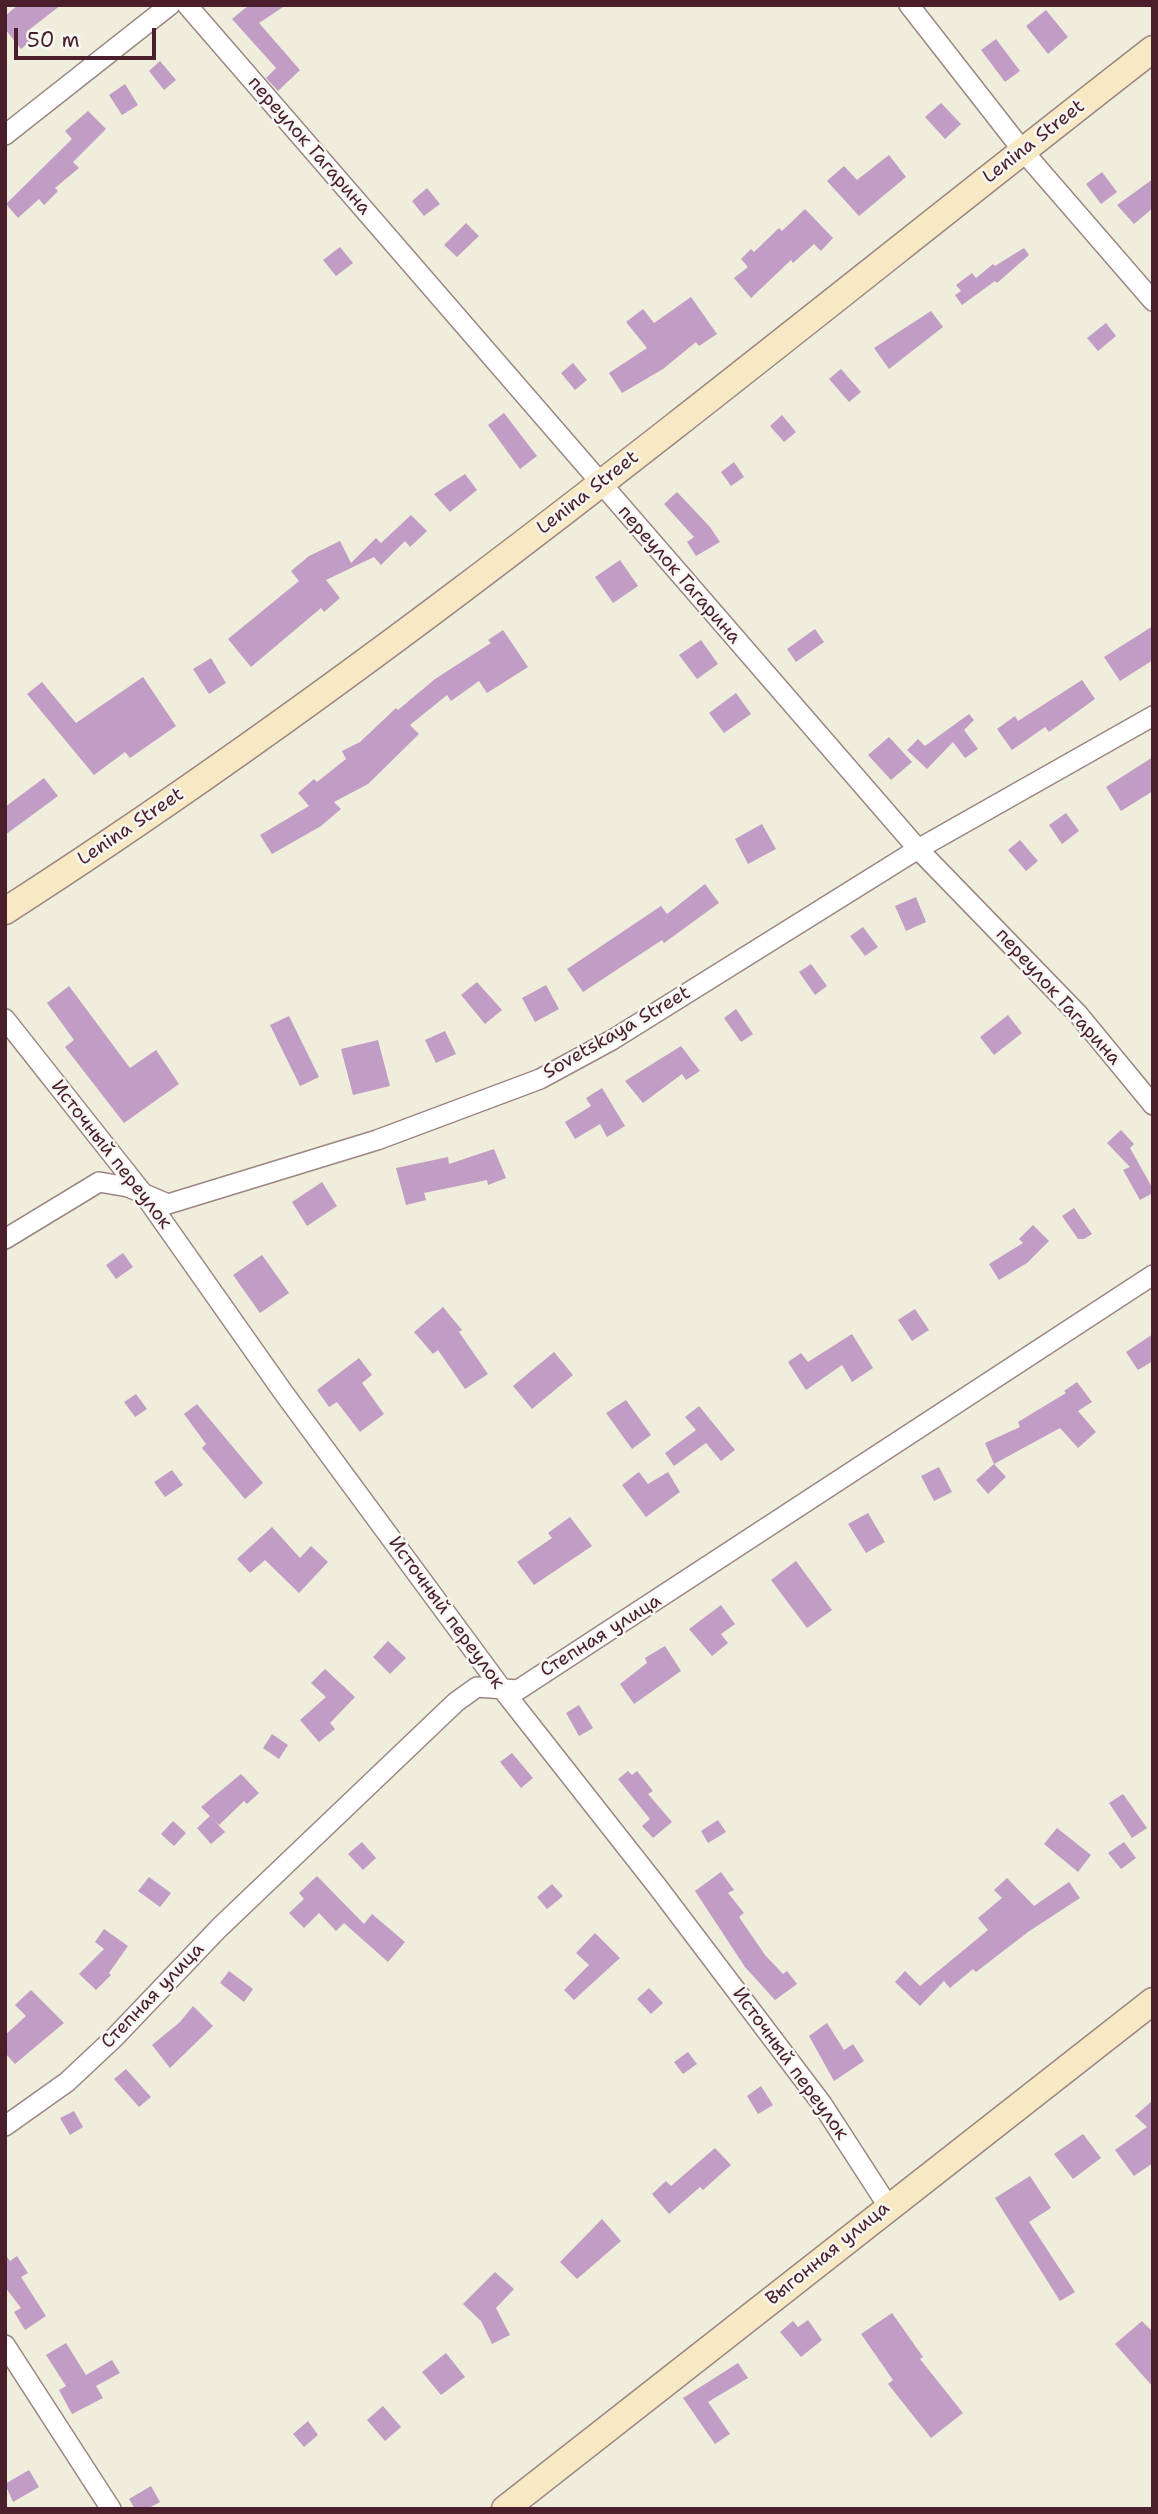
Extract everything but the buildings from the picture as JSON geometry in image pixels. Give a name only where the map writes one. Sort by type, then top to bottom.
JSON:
[{"type":"street","points":[[5,135],[170,5]]},
{"type":"street","name":"переулок Гагарина","points":[[187,5],[918,849],[1078,1014],[1153,1105]]},
{"type":"street","points":[[909,5],[1023,150],[1153,301]]},
{"type":"street","name":"Lenina Street","points":[[5,911],[213,772],[415,627],[805,326],[1153,49]]},
{"type":"street","name":"Sovetskaya Street","points":[[5,1239],[99,1182],[128,1187],[169,1204],[377,1140],[540,1079],[612,1040],[918,849],[1153,716]]},
{"type":"street","name":"Источный переулок","points":[[5,1019],[145,1196],[283,1392],[502,1689],[657,1886],[822,2104],[888,2206]]},
{"type":"street","name":"Степная улица","points":[[5,2126],[67,2082],[115,2037],[219,1928],[456,1702],[477,1687],[518,1690],[555,1663],[635,1615],[862,1462],[1153,1275]]},
{"type":"street","name":"Выгонная улица","points":[[505,2509],[888,2206],[1153,2001]]},
{"type":"street","points":[[5,2345],[111,2509]]}]
